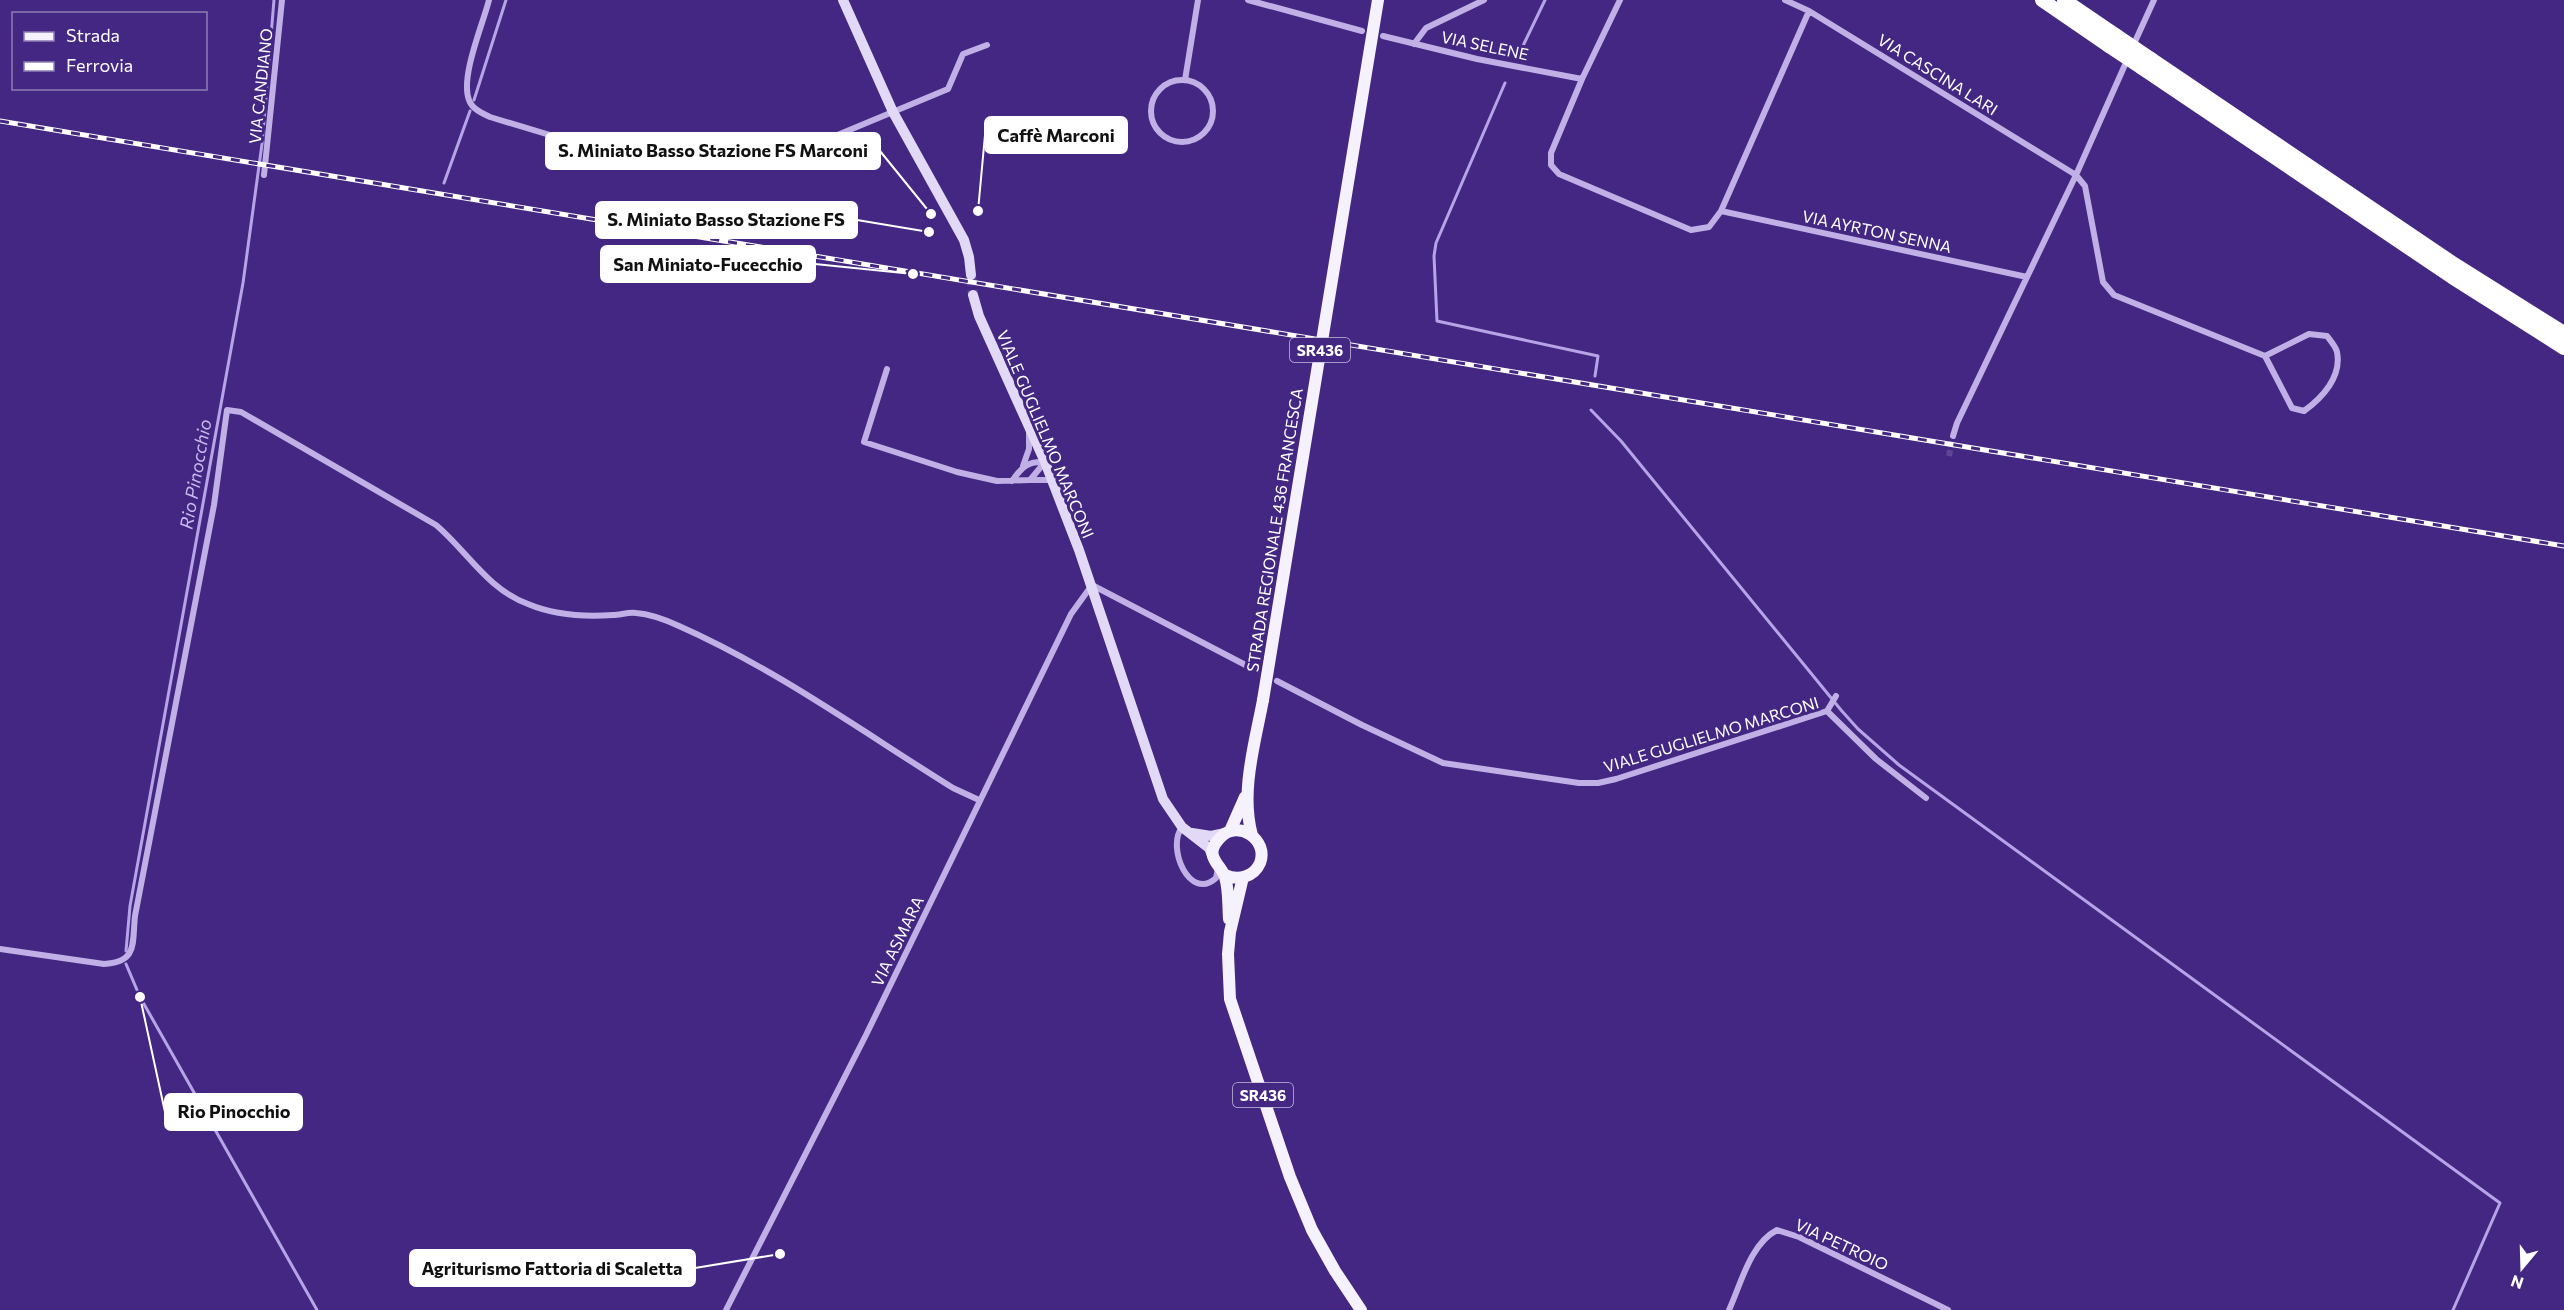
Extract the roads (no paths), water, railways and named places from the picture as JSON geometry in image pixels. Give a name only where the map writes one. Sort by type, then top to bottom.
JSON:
[{"type":"highway","points":[[2042,0],[2113,41],[2454,264],[2564,333]]},
{"type":"highway","points":[[2064,0],[2113,41]]},
{"type":"highway","points":[[2146,63],[2461,283],[2564,348]]},
{"type":"main road","name":"STRADA REGIONALE 436 FRANCESCA","points":[[1230,932],[1215,844],[1228,832],[1243,804],[1249,782],[1378,0]]},
{"type":"main road","name":"STRADA REGIONALE 436 FRANCESCA","points":[[1249,782],[1248,814],[1252,835],[1260,846],[1261,859],[1255,871],[1243,877],[1230,932],[1228,954],[1230,999],[1290,1177],[1323,1251],[1361,1310]]},
{"type":"main road","points":[[1228,832],[1242,830],[1252,835]]},
{"type":"main road","points":[[1219,867],[1234,878],[1243,877]]},
{"type":"street","name":"VIA CANDIANO","points":[[264,175],[282,0]]},
{"type":"street","points":[[489,0],[467,79],[468,98],[472,105],[490,117],[590,148],[651,163],[775,161],[948,89],[963,54],[987,45]]},
{"type":"street","points":[[843,0],[893,112],[964,240],[971,275]]},
{"type":"street","points":[[1185,80],[1198,0]]},
{"type":"street","points":[[1248,0],[1362,31]]},
{"type":"street","points":[[1414,44],[1426,28],[1484,0]]},
{"type":"street","points":[[1620,0],[1582,79],[1551,153],[1551,165],[1559,174],[1691,230],[1709,227],[1720,211],[1809,11]]},
{"type":"street","name":"VIA CASCINA LARI","points":[[1785,0],[1809,11],[2076,175]]},
{"type":"street","points":[[1953,436],[1957,423],[2076,175],[2154,0]]},
{"type":"street","name":"VIA SELENE","points":[[1383,36],[1582,79]]},
{"type":"street","points":[[1185,80],[1203,88],[1209,96],[1213,115],[1204,133],[1187,142],[1177,142],[1158,131],[1151,112],[1157,92],[1165,84],[1185,80]]},
{"type":"street","points":[[2076,175],[2085,186],[2103,282],[2114,295],[2265,356],[2292,408],[2304,411],[2323,397],[2335,374],[2337,351],[2326,336],[2309,334],[2265,356]]},
{"type":"street","name":"VIA AYRTON SENNA","points":[[1720,211],[2027,277]]},
{"type":"street","name":"VIALE GUGLIELMO MARCONI","points":[[973,295],[979,316],[1045,462],[1092,585],[1163,800],[1184,829],[1209,848],[1219,867]]},
{"type":"street","points":[[887,369],[864,442],[957,472],[997,481],[1052,480]]},
{"type":"street","points":[[0,949],[104,964],[121,963],[130,955],[135,916],[214,505],[227,410],[240,412],[436,525],[450,536],[486,578],[526,604],[553,612],[586,616],[634,613],[676,624],[731,650],[773,674],[953,788],[979,800]]},
{"type":"street","points":[[1012,481],[1023,466],[1029,449],[1029,427]]},
{"type":"street","points":[[1023,466],[1031,461],[1045,462]]},
{"type":"street","points":[[1030,480],[1045,462]]},
{"type":"street","points":[[1092,585],[1257,671]]},
{"type":"street","name":"VIA ASMARA","points":[[726,1310],[876,1014],[1071,614],[1092,585]]},
{"type":"street","name":"VIALE GUGLIELMO MARCONI","points":[[1277,681],[1362,725],[1443,763],[1588,784],[1616,778],[1829,708],[1876,759],[1926,798]]},
{"type":"street","points":[[1829,708],[1836,696]]},
{"type":"street","points":[[1219,867],[1216,878],[1208,883],[1198,883],[1185,872],[1175,848],[1184,829],[1211,836],[1228,832]]},
{"type":"street","name":"VIA PETROIO","points":[[1729,1310],[1758,1246],[1766,1236],[1776,1230],[1799,1237],[1948,1310]]},
{"type":"waterway","name":"Rio Pinocchio","points":[[126,951],[130,906],[243,283],[262,144],[274,0]]},
{"type":"waterway","points":[[474,100],[506,0]]},
{"type":"waterway","points":[[1520,52],[1545,0]]},
{"type":"waterway","points":[[1505,83],[1436,243],[1434,256],[1437,321],[1598,356],[1595,376]]},
{"type":"waterway","points":[[444,183],[470,111]]},
{"type":"waterway","points":[[1591,410],[1621,441],[1841,710],[1858,729],[1899,765],[2500,1203],[2453,1310]]},
{"type":"waterway","name":"Rio Pinocchio","points":[[126,964],[140,997],[317,1310]]},
{"type":"tunnel","points":[[971,275],[973,295]]},
{"type":"tunnel","points":[[1949,456],[1953,436]]},
{"type":"railway","points":[[0,121],[2564,546]]},
{"type":"place","name":"Caffè Marconi","points":[[978,211]]},
{"type":"place","name":"S. Miniato Basso Stazione FS Marconi","points":[[931,214]]},
{"type":"place","name":"S. Miniato Basso Stazione FS","points":[[929,232]]},
{"type":"place","name":"San Miniato-Fucecchio","points":[[913,274]]},
{"type":"place","name":"Rio Pinocchio","points":[[140,997]]},
{"type":"place","name":"Agriturismo Fattoria di Scaletta","points":[[780,1254]]}]
